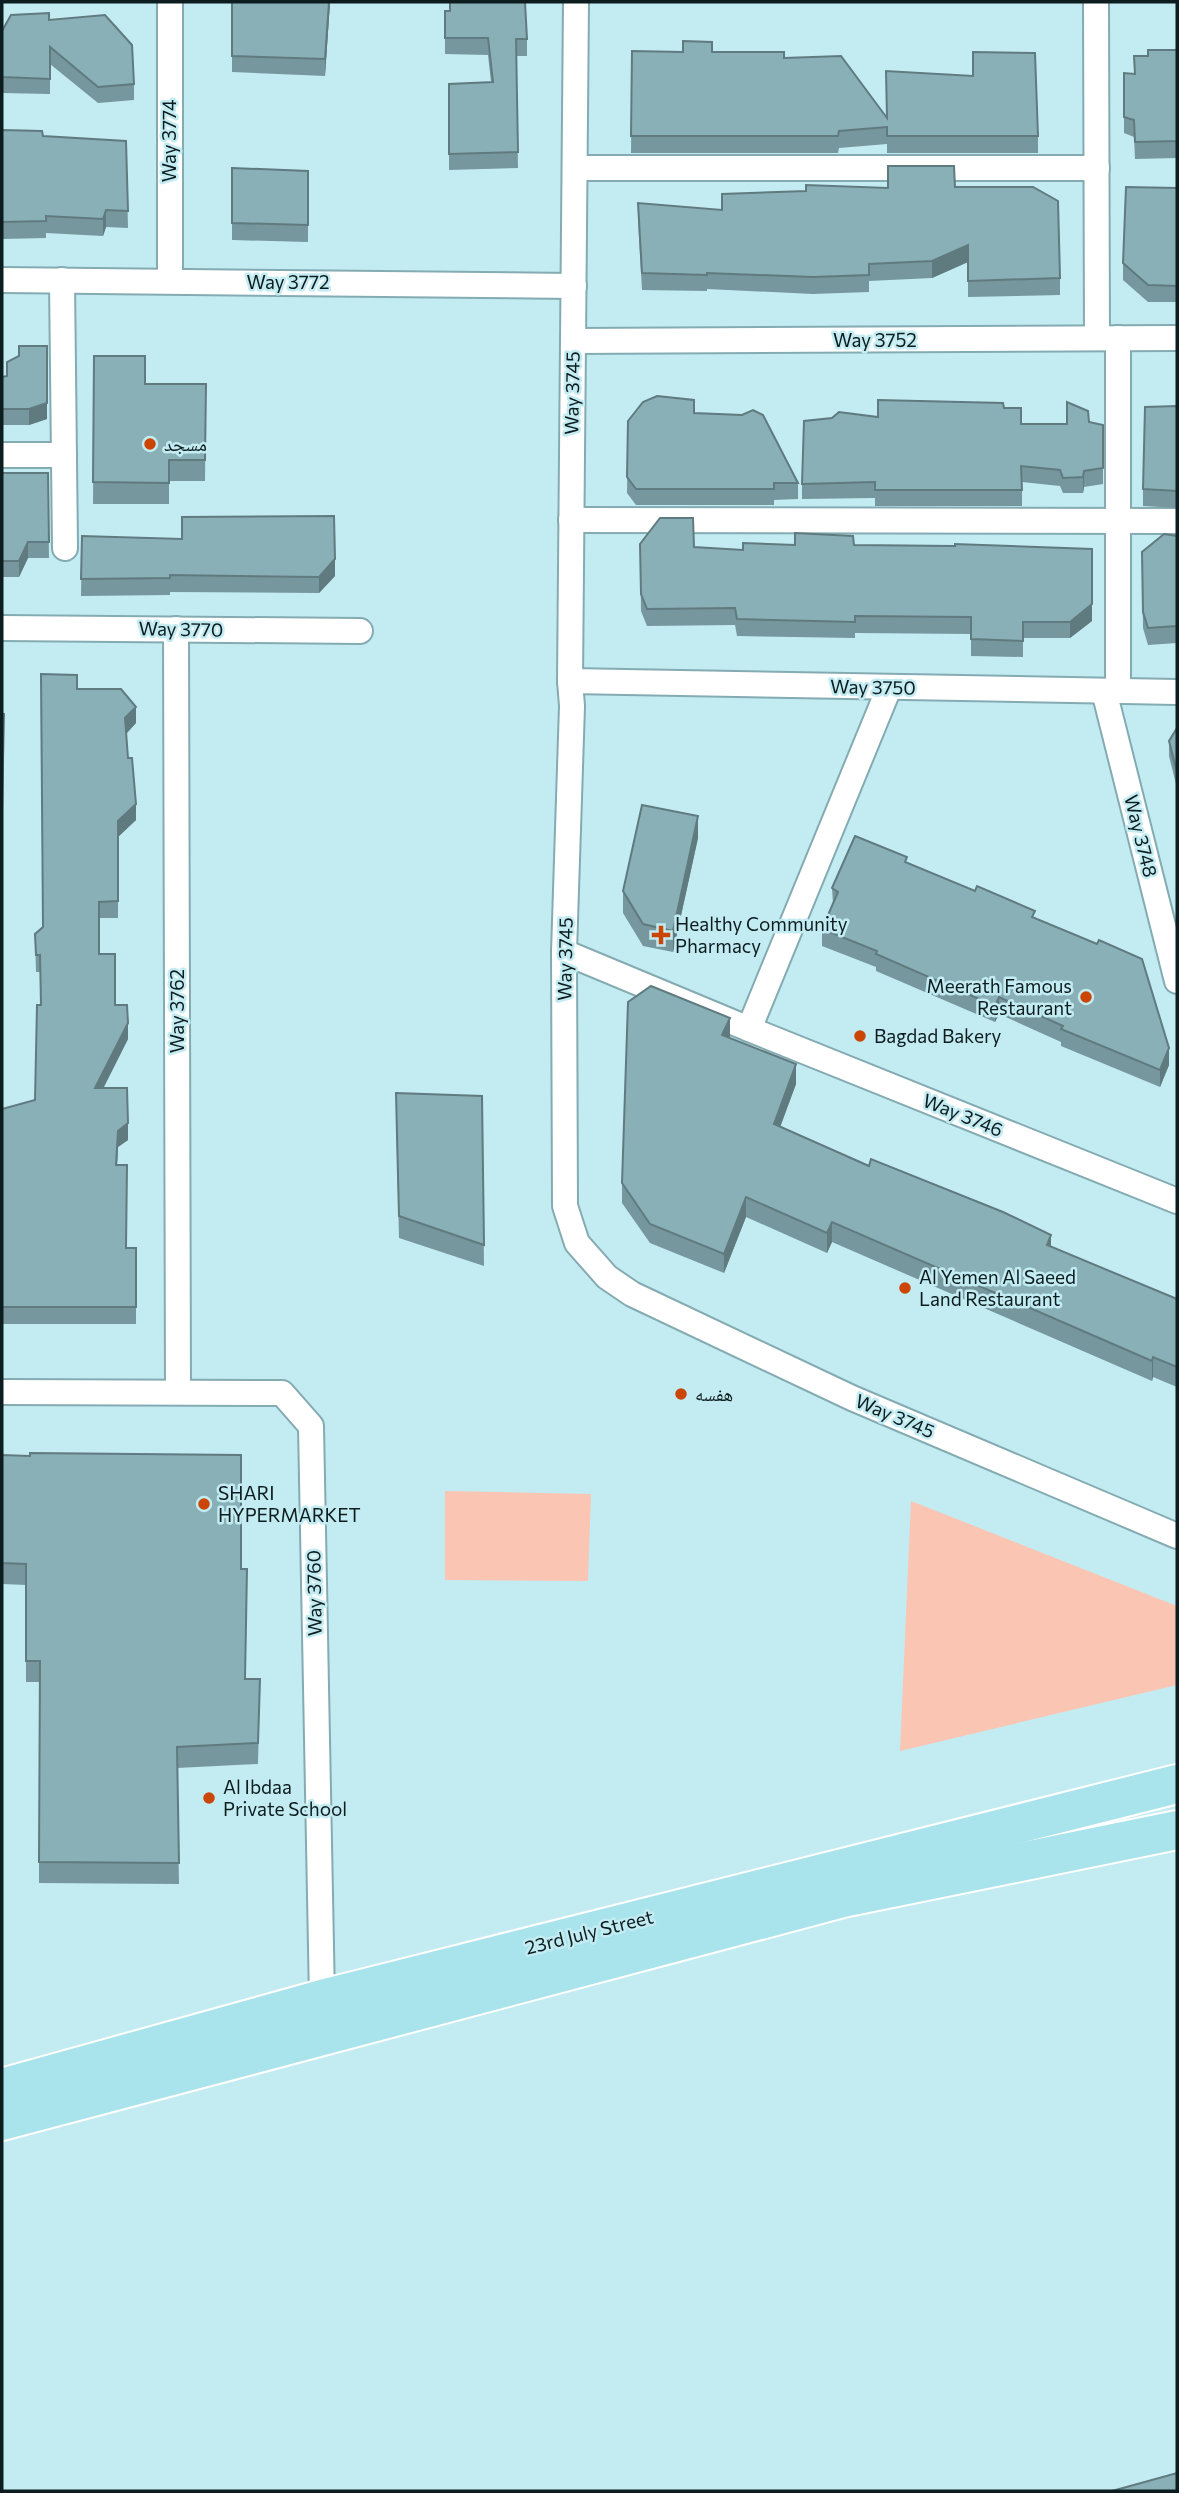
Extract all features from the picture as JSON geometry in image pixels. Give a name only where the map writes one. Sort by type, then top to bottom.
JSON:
[{"type":"main road","name":"23rd July Street","points":[[2,2088],[322,1999],[1177,1784]]},
{"type":"main road","name":"23rd July Street","points":[[2,2121],[843,1898],[1177,1830]]},
{"type":"street","name":"Way 3774","points":[[170,2],[170,281]]},
{"type":"street","name":"Way 3745","points":[[576,2],[570,681],[572,706],[564,953],[565,1206],[577,1242],[607,1277],[632,1294],[852,1398],[1176,1531]]},
{"type":"street","name":"Way 3748","points":[[1096,2],[1097,168],[1119,521],[1111,691],[1177,981]]},
{"type":"street","points":[[575,168],[1097,168]]},
{"type":"street","name":"Way 3772","points":[[2,280],[574,286]]},
{"type":"street","points":[[62,280],[65,548]]},
{"type":"street","name":"Way 3752","points":[[573,341],[1177,338]]},
{"type":"street","points":[[2,455],[64,455]]},
{"type":"street","points":[[571,520],[1177,521]]},
{"type":"street","name":"Way 3770","points":[[2,628],[360,631]]},
{"type":"street","name":"Way 3762","points":[[176,629],[178,1392]]},
{"type":"street","name":"Way 3750","points":[[570,681],[1177,692]]},
{"type":"street","points":[[749,1029],[888,688]]},
{"type":"street","name":"Way 3746","points":[[564,953],[1177,1201]]},
{"type":"street","name":"Way 3760","points":[[2,1392],[282,1393],[311,1426],[322,1999]]},
{"type":"shaded area","points":[[445,1491],[591,1494],[588,1581],[445,1580]]},
{"type":"shaded area","points":[[911,1501],[1177,1606],[1177,1685],[900,1751]]},
{"type":"building","points":[[232,2],[329,2],[325,59],[232,56]]},
{"type":"building","points":[[450,2],[525,2],[527,39],[516,39],[518,152],[449,154],[449,84],[493,82],[488,38],[445,38],[445,11],[450,11]]},
{"type":"building","points":[[49,13],[49,20],[105,15],[132,45],[134,84],[98,87],[50,47],[50,79],[2,77],[2,31],[11,15]]},
{"type":"building","points":[[683,41],[712,42],[712,52],[784,52],[784,58],[841,56],[887,118],[886,71],[973,76],[973,52],[1035,53],[1038,136],[887,136],[887,127],[839,131],[838,136],[631,136],[632,51],[683,52]]},
{"type":"building","points":[[1148,50],[1177,50],[1177,141],[1135,142],[1134,120],[1124,117],[1124,73],[1135,74],[1134,56],[1148,56]]},
{"type":"building","points":[[2,130],[42,131],[43,136],[126,141],[128,211],[106,210],[103,219],[46,216],[46,221],[2,222]]},
{"type":"building","points":[[888,166],[954,166],[955,187],[1033,187],[1058,201],[1060,278],[968,281],[968,245],[932,261],[869,264],[869,275],[813,277],[642,273],[638,203],[722,210],[722,194],[806,191],[806,185],[888,188]]},
{"type":"building","points":[[232,168],[308,171],[308,225],[232,223]]},
{"type":"building","points":[[1126,187],[1177,188],[1177,286],[1148,285],[1123,263]]},
{"type":"building","points":[[19,346],[47,346],[47,403],[29,409],[2,409],[2,377],[7,376],[7,362],[19,356]]},
{"type":"building","name":"مسجد","points":[[94,356],[145,356],[145,384],[206,384],[205,460],[169,460],[169,483],[93,482]]},
{"type":"building","points":[[657,396],[694,400],[694,413],[742,415],[753,410],[763,415],[798,483],[774,483],[774,489],[636,489],[627,477],[628,421],[643,402]]},
{"type":"building","points":[[878,400],[1003,403],[1004,408],[1021,408],[1021,424],[1067,424],[1067,402],[1088,411],[1089,422],[1103,425],[1103,468],[1084,471],[1083,477],[1063,478],[1060,470],[1021,466],[1022,490],[875,490],[875,482],[802,484],[804,421],[832,418],[839,412],[878,417]]},
{"type":"building","points":[[1177,406],[1177,491],[1143,489],[1145,407]]},
{"type":"building","points":[[2,473],[48,473],[49,542],[28,542],[19,561],[2,561]]},
{"type":"building","points":[[334,516],[335,559],[319,577],[170,575],[170,578],[81,579],[82,536],[182,539],[182,517]]},
{"type":"building","points":[[660,518],[693,518],[694,547],[743,550],[743,543],[795,545],[795,533],[853,536],[854,545],[955,544],[1092,549],[1092,604],[1070,622],[1023,622],[1023,641],[971,639],[971,617],[855,616],[855,622],[737,619],[735,608],[647,609],[641,594],[640,544]]},
{"type":"building","points":[[1164,534],[1177,536],[1177,626],[1148,628],[1143,612],[1142,552]]},
{"type":"building","points":[[41,674],[77,675],[77,689],[121,689],[136,707],[125,718],[136,804],[118,821],[118,901],[99,902],[99,954],[115,954],[115,1005],[127,1005],[128,1023],[95,1088],[127,1088],[128,1123],[118,1131],[116,1165],[127,1165],[126,1248],[136,1248],[136,1307],[2,1307],[2,1109],[35,1100],[37,1005],[41,1005],[40,955],[36,955],[35,934],[43,927]]},
{"type":"building","points":[[2,714],[4,714],[2,807]]},
{"type":"building","points":[[1177,728],[1177,772],[1169,741]]},
{"type":"building","points":[[642,805],[698,816],[673,931],[643,924],[623,891]]},
{"type":"building","points":[[855,836],[907,857],[905,862],[975,891],[977,886],[1035,911],[1032,917],[1097,944],[1099,940],[1142,959],[1169,1048],[1160,1070],[1061,1029],[1063,1026],[999,997],[995,1006],[876,954],[877,951],[822,929],[838,892],[832,888]]},
{"type":"building","points":[[651,986],[730,1018],[722,1035],[796,1064],[774,1124],[869,1166],[871,1159],[1003,1212],[1051,1235],[1047,1245],[1177,1299],[1177,1367],[1153,1357],[1152,1361],[832,1222],[827,1233],[746,1197],[724,1254],[650,1224],[622,1183],[628,1002]]},
{"type":"building","points":[[396,1093],[482,1096],[484,1245],[399,1216]]},
{"type":"building","points":[[30,1453],[241,1455],[241,1569],[247,1569],[245,1679],[260,1679],[258,1743],[177,1747],[179,1863],[39,1862],[40,1661],[26,1661],[26,1564],[2,1563],[2,1455],[30,1456]]},
{"type":"building","points":[[1177,2473],[1177,2491],[1112,2491]]},
{"type":"place","name":"مسجد","points":[[150,444]]},
{"type":"place","name":"Healthy Community Pharmacy","points":[[661,935]]},
{"type":"place","name":"Meerath Famous Restaurant","points":[[1086,997]]},
{"type":"place","name":"Bagdad Bakery","points":[[860,1036]]},
{"type":"place","name":"Al Yemen Al Saeed Land Restaurant","points":[[905,1288]]},
{"type":"place","name":"هفسه","points":[[681,1394]]},
{"type":"place","name":"SHARI HYPERMARKET","points":[[204,1504]]},
{"type":"place","name":"Al Ibdaa Private School","points":[[209,1798]]}]
